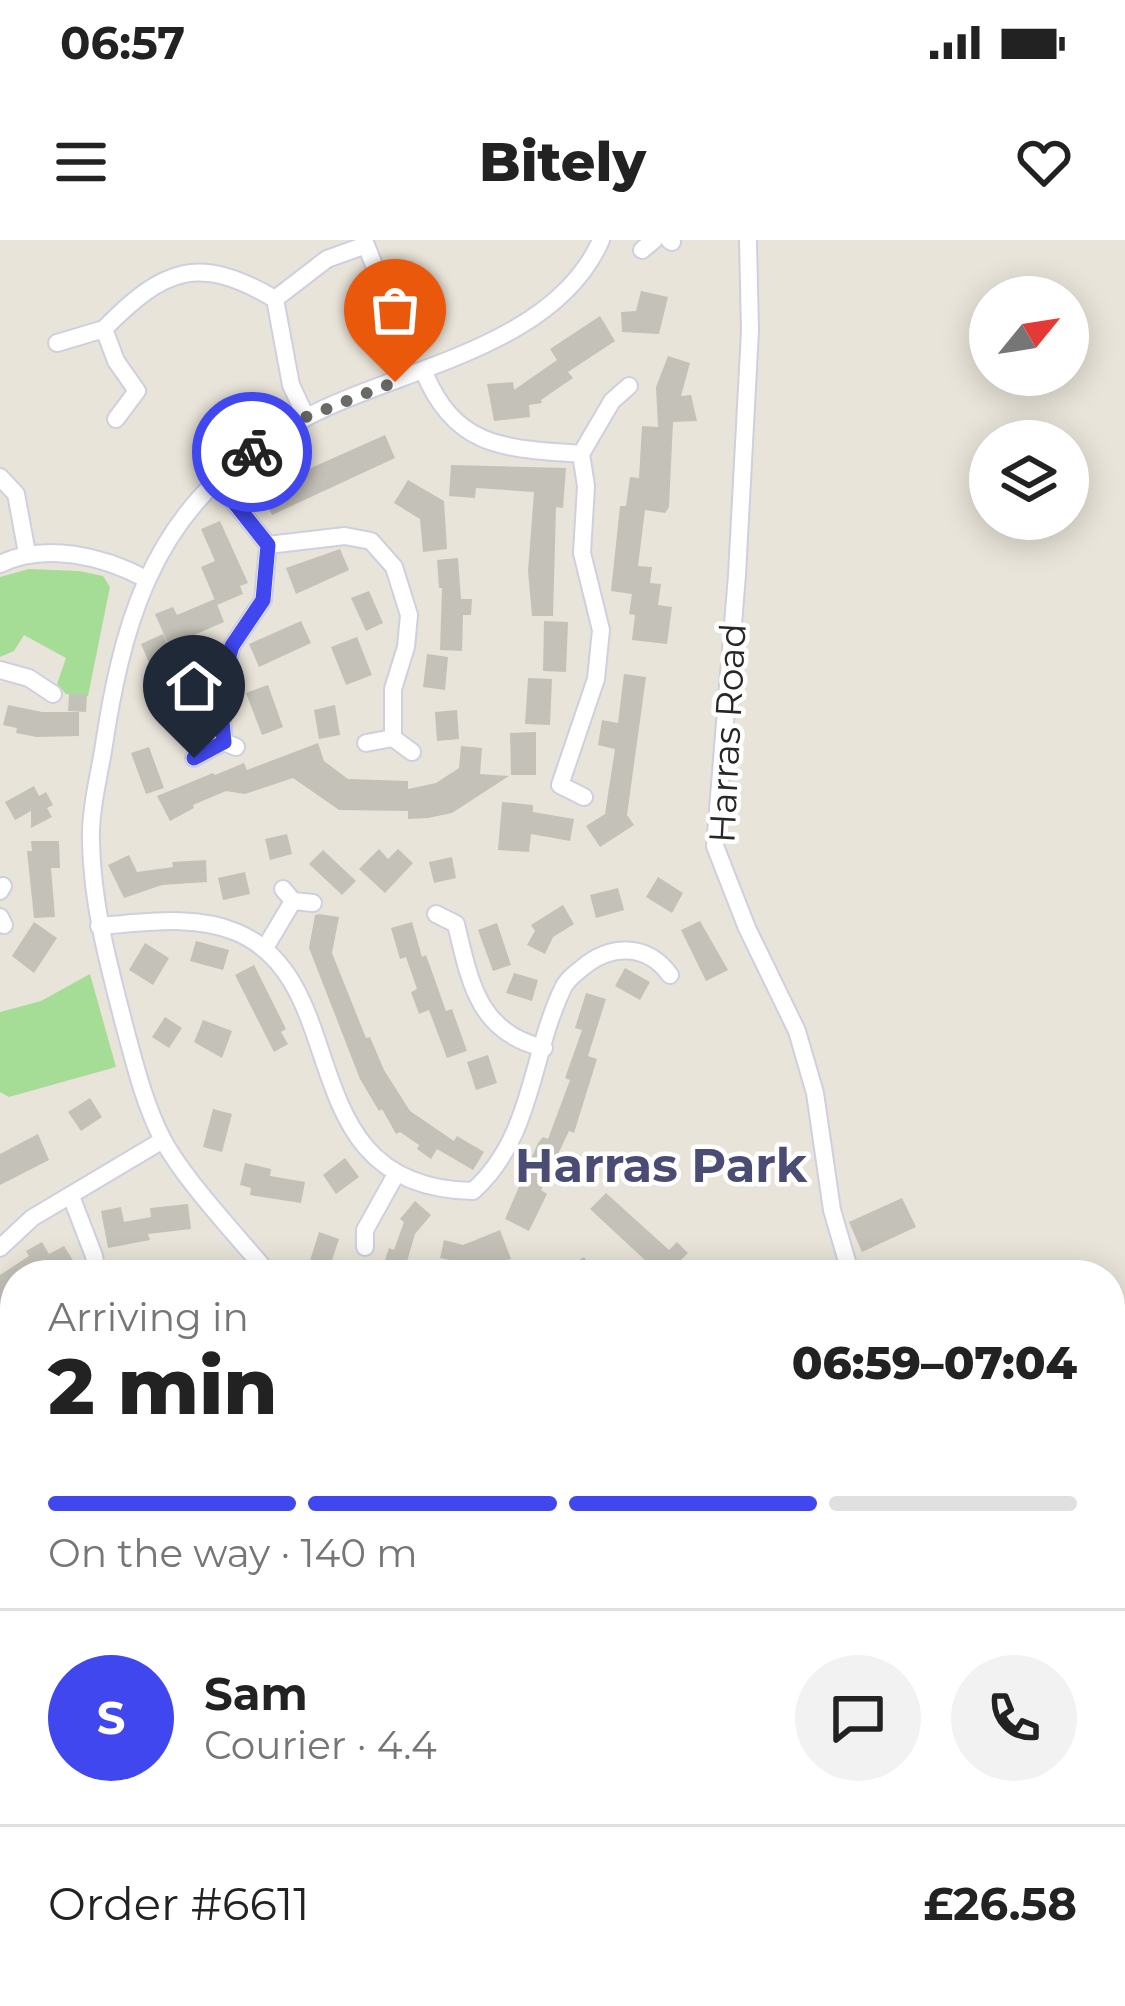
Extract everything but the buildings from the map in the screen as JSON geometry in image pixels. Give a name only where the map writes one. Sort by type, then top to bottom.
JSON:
[{"type":"street","points":[[258,1260],[163,1140],[139,1076],[98,926],[90,838],[122,640],[168,538],[254,450],[306,417],[424,372],[529,318],[575,284],[602,240]]},
{"type":"street","name":"Harras Road","points":[[748,240],[750,331],[737,575],[715,846],[747,928],[797,1031],[815,1093],[832,1210],[846,1260]]},
{"type":"street","points":[[274,299],[327,259],[368,243],[374,265]]},
{"type":"street","points":[[58,343],[104,329],[135,297],[185,271],[237,277],[274,299],[291,385],[306,417]]},
{"type":"street","points":[[104,329],[116,361],[146,389],[116,419]]},
{"type":"street","points":[[424,372],[436,401],[463,431],[510,449],[581,454]]},
{"type":"street","points":[[584,797],[552,787],[596,679],[601,630],[582,554],[586,486],[581,454],[609,397],[629,386]]},
{"type":"street","points":[[0,477],[16,494],[28,553]]},
{"type":"street","points":[[194,758],[230,745],[219,690],[232,646],[263,600],[268,545],[218,482]]},
{"type":"street","points":[[268,545],[346,536],[371,541],[394,567],[409,615],[406,647],[393,689],[393,738]]},
{"type":"street","points":[[0,564],[28,553],[84,556],[146,579]]},
{"type":"street","points":[[29,678],[38,656]]},
{"type":"street","points":[[0,670],[29,678],[53,694]]},
{"type":"street","points":[[366,743],[393,738],[412,752]]},
{"type":"street","points":[[265,948],[288,895],[314,903]]},
{"type":"street","points":[[456,924],[472,912]]},
{"type":"street","points":[[436,914],[456,924],[467,970],[485,1014],[516,1042],[544,1048]]},
{"type":"street","points":[[98,926],[170,920],[234,931],[265,948],[301,998],[346,1121],[395,1176],[446,1190],[472,1191],[496,1170],[525,1112],[564,983],[601,952],[652,947],[670,975]]},
{"type":"street","points":[[0,1248],[32,1219],[163,1140]]},
{"type":"street","points":[[350,1217],[365,1239],[395,1176]]},
{"type":"street","points":[[71,1196],[95,1260]]},
{"type":"green space","points":[[29,569],[103,576],[110,587],[88,696],[66,694],[57,684],[66,658],[24,635],[14,651],[0,657],[0,577]]},
{"type":"green space","points":[[90,974],[116,1067],[9,1097],[0,1092],[0,1012],[41,1001]]},
{"type":"way so far","points":[[252,452],[306,417],[395,382]]},
{"type":"district","name":"Harras Park","points":[[661,1165]]},
{"type":"route","points":[[194,758],[224,742],[219,690],[232,646],[263,600],[268,545],[218,482],[252,452]]}]
